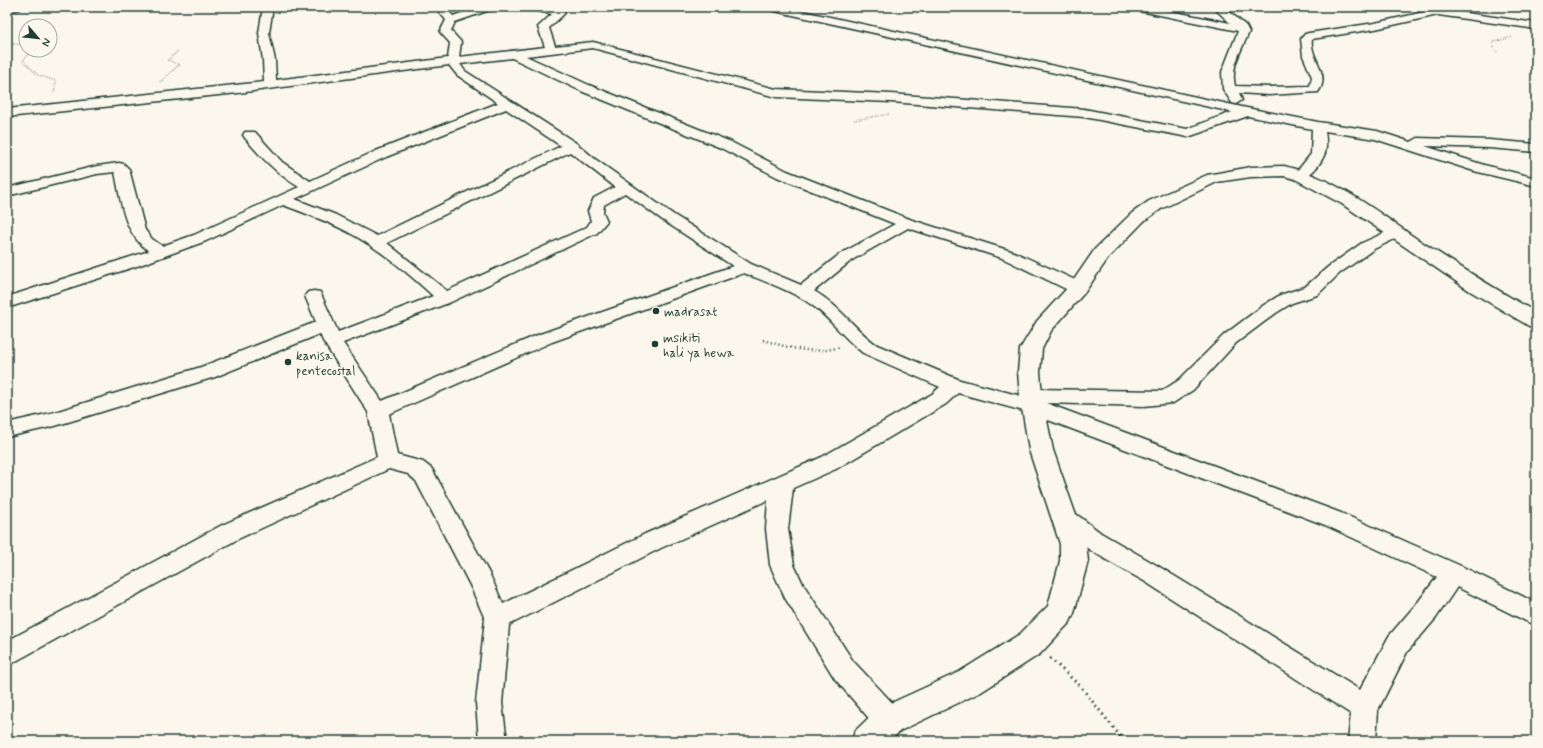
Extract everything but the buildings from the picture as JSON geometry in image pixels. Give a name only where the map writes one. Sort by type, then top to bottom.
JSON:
[{"type":"street","points":[[7,9],[16,7]]},
{"type":"street","points":[[268,7],[264,33],[269,60],[270,85]]},
{"type":"street","points":[[440,7],[452,20]]},
{"type":"street","points":[[489,7],[452,20],[445,32],[456,42],[452,60],[455,67],[461,74],[571,146],[625,188],[669,218],[746,267],[803,292],[834,314],[859,341],[870,349],[954,385],[1032,401],[1333,518],[1453,573],[1536,615]]},
{"type":"street","points":[[533,7],[560,13],[543,27],[551,50]]},
{"type":"street","points":[[770,7],[1245,112],[1318,126],[1377,135],[1401,141],[1471,165],[1536,182]]},
{"type":"street","points":[[802,15],[816,7]]},
{"type":"street","points":[[1135,7],[1242,28]]},
{"type":"street","points":[[1218,7],[1242,28],[1244,32],[1228,63],[1229,89],[1245,112]]},
{"type":"street","points":[[1229,89],[1269,91],[1314,89],[1318,84],[1318,78],[1308,55],[1306,37],[1443,12],[1453,7]]},
{"type":"street","points":[[1443,12],[1536,26]]},
{"type":"street","points":[[7,113],[160,96],[218,92],[452,60],[512,53],[597,46],[776,94],[891,98],[1084,113],[1114,117],[1180,132],[1192,132],[1223,119],[1245,112]]},
{"type":"street","points":[[512,53],[585,88],[726,145],[782,174],[907,223],[1008,255],[1078,288]]},
{"type":"street","points":[[7,303],[160,252],[212,232],[417,139],[507,104]]},
{"type":"street","points":[[1301,175],[1319,154],[1321,148],[1318,126]]},
{"type":"street","points":[[250,135],[268,158],[286,174],[310,187]]},
{"type":"street","points":[[1401,141],[1489,144],[1536,148]]},
{"type":"street","points":[[376,242],[571,146]]},
{"type":"street","points":[[7,192],[97,170],[119,167],[122,169],[127,195],[137,231],[146,242],[160,252]]},
{"type":"street","points":[[867,741],[889,720],[970,682],[1030,644],[1060,613],[1068,588],[1074,561],[1073,544],[1041,450],[1032,401],[1029,372],[1031,349],[1036,338],[1078,288],[1102,253],[1138,218],[1171,196],[1212,178],[1251,172],[1284,171],[1301,175],[1348,200],[1398,232],[1477,287],[1536,321]]},
{"type":"street","points":[[7,430],[55,419],[328,333],[445,298],[592,230],[599,221],[595,210],[602,199],[625,188]]},
{"type":"street","points":[[283,200],[338,222],[376,242],[415,271],[445,298]]},
{"type":"street","points":[[803,292],[846,257],[907,223]]},
{"type":"street","points":[[1032,401],[1166,398],[1186,386],[1230,339],[1270,309],[1286,299],[1311,291],[1334,270],[1368,246],[1398,232]]},
{"type":"street","points":[[378,411],[546,338],[746,267]]},
{"type":"street","points":[[314,296],[328,333],[378,411],[388,461]]},
{"type":"street","points":[[496,619],[653,541],[829,463],[939,399],[954,385]]},
{"type":"street","points":[[7,654],[230,532],[320,490],[388,461],[415,468],[424,475],[481,582],[496,619],[489,702],[493,741]]},
{"type":"street","points":[[783,483],[778,500],[777,529],[782,565],[794,591],[844,670],[889,720]]},
{"type":"street","points":[[1064,517],[1093,540],[1150,573],[1365,708]]},
{"type":"street","points":[[1362,741],[1365,708],[1398,644],[1427,610],[1453,573]]},
{"type":"path","points":[[1497,52],[1492,46],[1494,42],[1519,36]]},
{"type":"path","points":[[7,44],[18,44]]},
{"type":"path","points":[[160,96],[158,87],[162,79],[179,65],[168,60],[179,50]]},
{"type":"path","points":[[25,58],[23,61],[25,64],[38,75],[56,81],[56,88],[50,108]]},
{"type":"path","points":[[763,340],[816,353],[829,351],[859,341]]},
{"type":"path","points":[[1030,644],[1070,674],[1124,741]]},
{"type":"place","name":"madrasat","points":[[656,311]]},
{"type":"place","name":"msikiti hali ya hewa","points":[[655,344]]},
{"type":"place","name":"kanisa pentecostal","points":[[288,362]]}]
